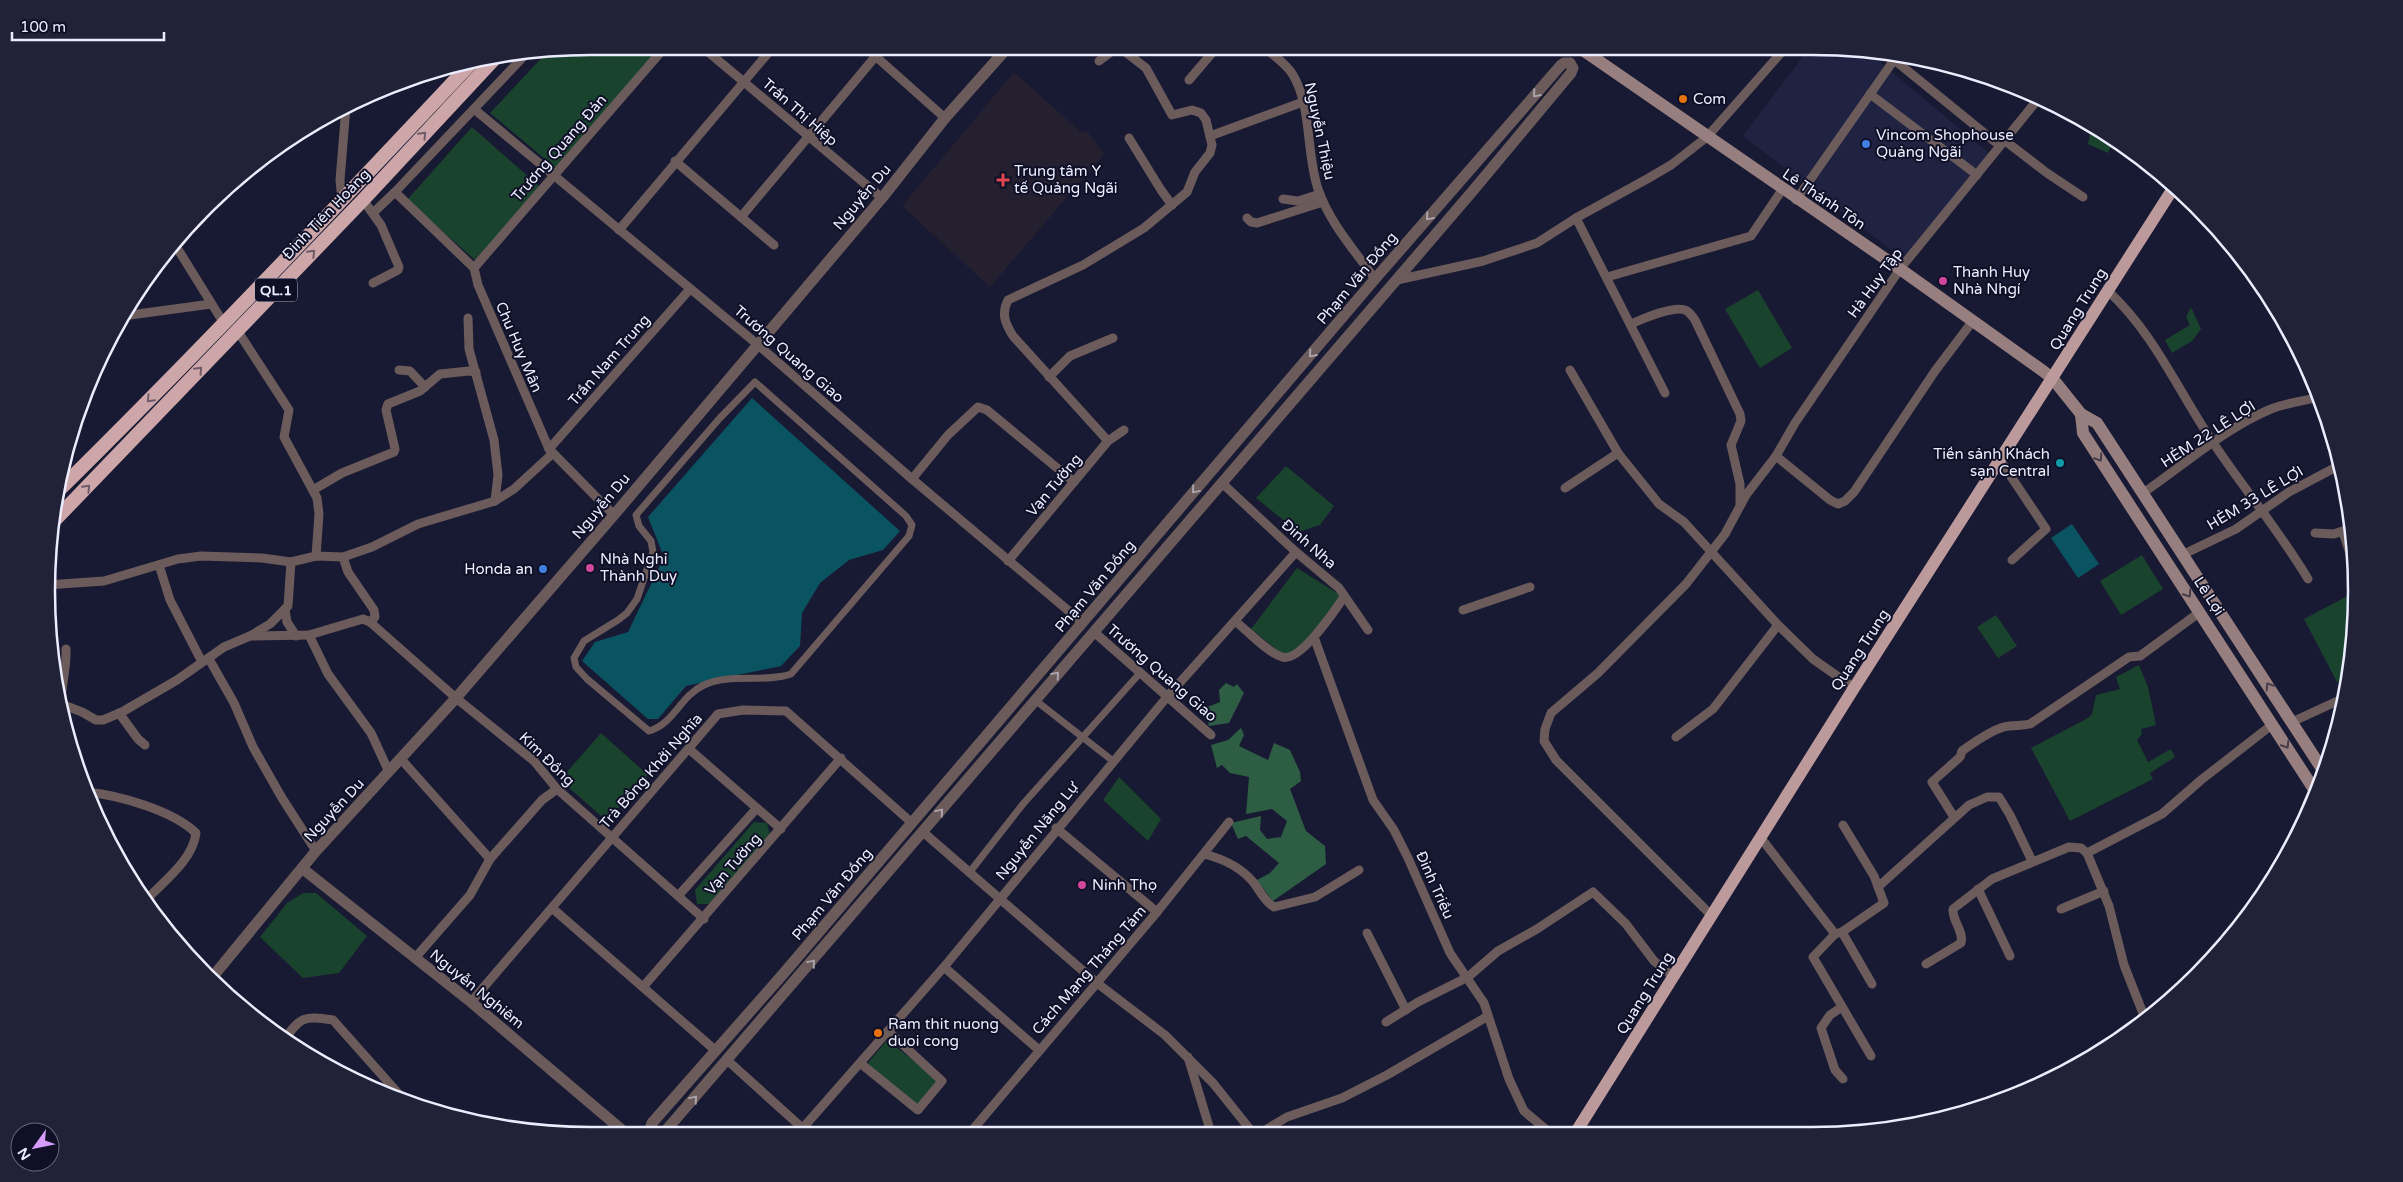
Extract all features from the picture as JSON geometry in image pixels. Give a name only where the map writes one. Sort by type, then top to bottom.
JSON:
[{"type":"highway","name":"Đinh Tiên Hoàng","points":[[61,514],[363,200],[489,65]]},
{"type":"highway","name":"Đinh Tiên Hoàng","points":[[66,484],[130,420],[465,70]]},
{"type":"main road","name":"Lê Thánh Tôn","points":[[1591,55],[1796,200],[1900,269],[2053,379]]},
{"type":"main road","name":"Quang Trung","points":[[1579,1127],[1854,688],[2170,193]]},
{"type":"main road","name":"Lê Lợi","points":[[2053,379],[2081,414],[2097,423],[2319,765]]},
{"type":"main road","name":"Lê Lợi","points":[[2081,414],[2083,433],[2311,785]]},
{"type":"main road","points":[[2152,538],[2166,528]]},
{"type":"street","name":"Trương Quang Đản","points":[[474,268],[658,55]]},
{"type":"street","name":"Trần Thị Hiệp","points":[[712,55],[807,138],[882,198]]},
{"type":"street","points":[[619,230],[675,160],[766,55]]},
{"type":"street","name":"Nguyễn Du","points":[[216,973],[316,851],[456,698],[614,515],[882,198],[945,118],[1001,55]]},
{"type":"street","points":[[1099,61],[1107,55]]},
{"type":"street","points":[[1108,441],[1013,336],[1006,324],[1003,311],[1008,300],[1083,266],[1144,228],[1187,192],[1195,172],[1210,153],[1210,136],[1206,120],[1197,110],[1172,115],[1146,68],[1130,55]]},
{"type":"street","points":[[1189,80],[1210,55]]},
{"type":"street","name":"Nguyễn Thiệu","points":[[1273,55],[1292,73],[1303,102],[1311,167],[1322,198],[1345,237],[1375,279]]},
{"type":"street","name":"Phạm Văn Đồng","points":[[1570,63],[1576,55]]},
{"type":"street","points":[[1397,280],[1483,261],[1544,240],[1576,218],[1671,165],[1707,137],[1779,55]]},
{"type":"street","points":[[741,217],[875,57],[945,118]]},
{"type":"street","points":[[374,212],[520,60]]},
{"type":"street","points":[[1796,200],[1870,94],[1888,61]]},
{"type":"street","name":"Phạm Văn Đồng","points":[[651,1127],[652,1123],[784,973],[1083,624],[1375,279],[1561,65],[1564,62],[1570,63]]},
{"type":"street","points":[[1897,62],[2001,143],[2083,197]]},
{"type":"street","name":"Phạm Văn Đồng","points":[[664,1127],[727,1060],[796,982],[1035,700],[1397,280],[1572,73],[1573,68],[1570,63]]},
{"type":"street","points":[[1870,94],[1977,175]]},
{"type":"street","points":[[1210,136],[1303,102]]},
{"type":"street","name":"Hà Huy Tập","points":[[1712,916],[1556,760],[1544,741],[1544,734],[1551,713],[1598,673],[1670,602],[1725,534],[1746,495],[1776,456],[1795,423],[1900,269],[2034,104]]},
{"type":"street","name":"Trương Quang Giao","points":[[474,109],[757,344],[1083,624]]},
{"type":"street","points":[[342,200],[340,180],[345,115]]},
{"type":"street","points":[[1129,138],[1172,205]]},
{"type":"street","points":[[675,160],[774,245]]},
{"type":"street","points":[[1459,183],[1471,193]]},
{"type":"street","points":[[1608,277],[1751,236],[1782,190]]},
{"type":"street","name":"Chu Huy Mân","points":[[395,192],[474,268],[478,285],[550,452],[614,515]]},
{"type":"street","points":[[1283,199],[1298,201],[1322,198]]},
{"type":"street","points":[[1247,218],[1251,222],[1257,223],[1322,198]]},
{"type":"street","points":[[363,200],[374,212],[399,266],[398,270],[373,283]]},
{"type":"street","points":[[1576,218],[1608,277],[1665,393]]},
{"type":"street","points":[[178,250],[224,322]]},
{"type":"street","name":"Trần Nam Trung","points":[[343,557],[372,547],[418,524],[496,501],[514,489],[550,452],[690,289]]},
{"type":"street","points":[[2108,291],[2138,322],[2159,352],[2213,443],[2261,511],[2286,542],[2308,579]]},
{"type":"street","points":[[132,315],[211,304]]},
{"type":"street","points":[[1631,324],[1644,318],[1681,309],[1688,311],[1695,320],[1740,414],[1741,421],[1731,445],[1740,484],[1740,506]]},
{"type":"street","points":[[468,318],[469,349],[494,440],[498,475],[496,501]]},
{"type":"street","points":[[1776,456],[1830,500],[1838,504],[1844,502],[1854,492],[1935,371],[1972,322]]},
{"type":"street","points":[[1334,328],[1346,339]]},
{"type":"street","points":[[237,330],[289,410],[284,437],[313,490],[319,514],[316,556]]},
{"type":"street","points":[[1049,377],[1070,356],[1114,338]]},
{"type":"street","points":[[399,370],[410,371],[425,387]]},
{"type":"street","points":[[1570,370],[1618,453],[1659,504],[1684,522],[1709,552],[1778,625],[1813,658],[1854,688]]},
{"type":"street","points":[[313,490],[342,473],[394,452],[395,448],[386,406],[425,387],[440,374],[447,372],[476,372]]},
{"type":"street","points":[[755,382],[906,516],[912,525],[909,536],[792,674],[705,684],[690,693],[662,728],[646,730],[587,679],[576,667],[574,658],[584,641],[627,613],[637,599],[653,552],[651,542],[639,526],[636,515],[719,419],[755,382]]},
{"type":"street","name":"HẺM 22 LÊ LỢI","points":[[2143,493],[2213,443],[2272,409],[2312,399]]},
{"type":"street","points":[[912,479],[948,435],[978,407],[988,410],[1074,482]]},
{"type":"street","name":"Vạn Tường","points":[[1008,561],[1108,441],[1124,430]]},
{"type":"street","points":[[1565,488],[1618,453]]},
{"type":"street","points":[[2000,460],[2046,529],[2012,560]]},
{"type":"street","name":"HẺM 33 LÊ LỢI","points":[[2184,554],[2236,529],[2289,492],[2334,468]]},
{"type":"street","points":[[1208,475],[1223,484]]},
{"type":"street","name":"Đinh Nha","points":[[1223,484],[1296,552],[1339,588],[1368,630]]},
{"type":"street","points":[[2315,533],[2334,534],[2344,531]]},
{"type":"street","name":"Nguyễn Năng Lự","points":[[803,1127],[944,967],[1056,828],[1167,697],[1236,622],[1296,552]]},
{"type":"street","points":[[55,584],[104,581],[159,565],[201,556],[262,558],[291,562],[316,556],[343,557],[348,572],[374,610],[375,617],[370,622],[363,619],[309,635],[250,636]]},
{"type":"street","points":[[67,706],[96,720],[120,713],[205,661],[224,647],[250,636],[270,624],[288,606],[291,562]]},
{"type":"street","points":[[159,565],[170,600],[205,661],[234,703],[254,747],[277,790],[316,851]]},
{"type":"street","points":[[1463,610],[1530,586]]},
{"type":"street","points":[[1236,622],[1283,658],[1292,657],[1314,637],[1344,597]]},
{"type":"street","points":[[285,609],[287,622],[296,636]]},
{"type":"street","points":[[1954,817],[1932,782],[1960,757],[1962,751],[1980,739],[2008,726],[2020,727],[2030,724],[2129,657],[2140,656],[2200,612]]},
{"type":"street","name":"Kim Đồng","points":[[370,622],[456,698],[534,760],[557,788],[704,919]]},
{"type":"street","points":[[1083,624],[1094,632]]},
{"type":"street","points":[[1676,737],[1713,709],[1778,625]]},
{"type":"street","name":"Trương Quang Giao","points":[[1094,632],[1211,735]]},
{"type":"street","points":[[309,635],[328,674],[371,733],[389,772]]},
{"type":"street","name":"Đinh Triều","points":[[1314,637],[1374,800],[1394,830],[1408,858],[1450,953],[1468,976],[1484,1003],[1509,1080],[1524,1111],[1543,1127]]},
{"type":"street","points":[[63,679],[66,666],[66,649]]},
{"type":"street","points":[[969,873],[1023,804],[1140,673]]},
{"type":"street","points":[[1035,700],[1113,761]]},
{"type":"street","points":[[2292,722],[2337,701]]},
{"type":"street","name":"Trà Bồng Khởi Nghĩa","points":[[471,1002],[718,714],[743,710],[786,711],[912,823]]},
{"type":"street","points":[[120,713],[138,739],[145,745]]},
{"type":"street","points":[[2087,853],[2162,814],[2201,780],[2273,724]]},
{"type":"street","points":[[689,749],[756,809],[781,828]]},
{"type":"street","name":"Vạn Tường","points":[[643,987],[704,919],[841,758]]},
{"type":"street","points":[[401,759],[490,859]]},
{"type":"street","points":[[415,958],[470,894],[490,859],[542,800],[557,788]]},
{"type":"street","points":[[95,793],[113,795],[157,811],[187,824],[196,833],[195,845],[150,896]]},
{"type":"street","points":[[1878,887],[1954,817],[1969,805],[1987,796],[1998,797],[2010,815],[2032,860]]},
{"type":"street","points":[[678,896],[756,809]]},
{"type":"street","name":"Cách Mạng Tháng Tám","points":[[975,1127],[1157,912],[1229,822]]},
{"type":"street","points":[[912,823],[1097,983],[1123,1001],[1188,1056],[1213,1083],[1248,1127]]},
{"type":"street","points":[[1844,825],[1878,887],[1884,903],[1838,933],[1813,957],[1871,1056]]},
{"type":"street","points":[[1056,828],[1157,912]]},
{"type":"street","points":[[1761,838],[1838,933],[1872,984]]},
{"type":"street","points":[[1926,964],[1961,943],[1962,937],[1953,915],[1953,909],[1978,889],[1992,879],[2032,860],[2069,846],[2081,848],[2087,853],[2104,891],[2124,965],[2143,1012]]},
{"type":"street","points":[[1204,854],[1231,863],[1252,882],[1274,907],[1315,897],[1359,870]]},
{"type":"street","name":"Nguyễn Nghiêm","points":[[303,869],[471,1002],[618,1127]]},
{"type":"street","points":[[1978,889],[2010,956]]},
{"type":"street","points":[[2061,909],[2104,891]]},
{"type":"street","points":[[1386,1022],[1468,976],[1498,951],[1537,929],[1593,892],[1626,924],[1654,961],[1674,977]]},
{"type":"street","points":[[552,908],[801,1127]]},
{"type":"street","points":[[1367,932],[1406,1010]]},
{"type":"street","points":[[944,967],[1039,1050]]},
{"type":"street","points":[[784,973],[796,982]]},
{"type":"street","points":[[1842,1006],[1830,1015],[1821,1028],[1835,1070],[1843,1078]]},
{"type":"street","points":[[1270,1127],[1287,1117],[1342,1098],[1388,1075],[1488,1016]]},
{"type":"street","points":[[288,1034],[296,1022],[311,1017],[333,1020],[395,1089]]},
{"type":"street","points":[[860,1063],[918,1110],[942,1081],[888,1031]]},
{"type":"street","points":[[1188,1056],[1209,1127]]},
{"type":"shaded area","points":[[656,55],[558,170],[490,113],[542,58]]},
{"type":"shaded area","name":"Vincom Shophouse Quảng Ngãi","points":[[1804,55],[1847,56],[1877,59],[1989,153],[1903,259],[1743,136]]},
{"type":"shaded area","name":"Trung tâm Y tế Quảng Ngãi","points":[[1014,72],[1082,133],[1086,130],[1104,154],[990,287],[902,206]]},
{"type":"shaded area","points":[[472,127],[540,187],[475,260],[407,200]]},
{"type":"shaded area","points":[[2090,133],[2111,146],[2108,153],[2088,144]]},
{"type":"shaded area","points":[[1758,290],[1792,348],[1760,368],[1725,309]]},
{"type":"shaded area","points":[[2191,307],[2201,329],[2192,341],[2172,353],[2165,340],[2190,325],[2186,317]]},
{"type":"shaded area","points":[[752,398],[900,531],[883,550],[849,560],[820,583],[802,613],[800,646],[781,666],[686,686],[658,719],[648,719],[582,661],[595,642],[628,632],[664,557],[648,517]]},
{"type":"shaded area","points":[[1286,466],[1334,506],[1320,525],[1298,532],[1256,498]]},
{"type":"shaded area","points":[[2072,524],[2099,564],[2078,578],[2051,538]]},
{"type":"shaded area","points":[[2142,555],[2163,589],[2121,615],[2100,581]]},
{"type":"shaded area","points":[[1297,568],[1345,598],[1291,661],[1251,629]]},
{"type":"shaded area","points":[[2348,596],[2347,626],[2340,680],[2337,682],[2304,619]]},
{"type":"shaded area","points":[[1996,615],[2017,646],[1998,658],[1977,627]]},
{"type":"shaded area","points":[[2139,665],[2148,687],[2156,725],[2141,729],[2142,734],[2137,740],[2148,762],[2171,749],[2175,757],[2150,773],[2153,779],[2070,821],[2031,748],[2088,718],[2092,714],[2096,695],[2120,689],[2116,677]]},
{"type":"shaded area","points":[[1226,683],[1234,687],[1237,684],[1244,693],[1229,723],[1209,726],[1205,708],[1220,702],[1219,690]]},
{"type":"shaded area","points":[[1241,728],[1244,735],[1239,746],[1268,760],[1274,743],[1290,750],[1300,772],[1301,781],[1290,789],[1306,831],[1325,846],[1326,864],[1273,901],[1257,880],[1270,873],[1279,863],[1246,836],[1238,839],[1231,823],[1261,816],[1260,830],[1267,839],[1281,837],[1287,821],[1272,809],[1246,814],[1249,777],[1230,773],[1222,765],[1217,768],[1211,745],[1228,740]]},
{"type":"shaded area","points":[[601,733],[648,775],[607,821],[560,780]]},
{"type":"shaded area","points":[[1119,777],[1161,819],[1148,841],[1103,800]]},
{"type":"shaded area","points":[[754,822],[767,823],[770,835],[709,904],[697,904],[695,890]]},
{"type":"shaded area","points":[[303,893],[316,893],[367,936],[339,973],[303,978],[260,937],[287,903]]},
{"type":"shaded area","points":[[887,1040],[941,1082],[914,1113],[863,1069]]},
{"type":"place","name":"Com","points":[[1683,99]]},
{"type":"place","name":"Vincom Shophouse Quảng Ngãi","points":[[1866,144]]},
{"type":"place","name":"Trung tâm Y tế Quảng Ngãi","points":[[1003,180]]},
{"type":"place","name":"Thanh Huy Nhà Nhgí","points":[[1943,281]]},
{"type":"place","name":"Tiền sảnh Khách sạn Central","points":[[2060,463]]},
{"type":"place","name":"Nhà Nghỉ Thành Duy","points":[[590,568]]},
{"type":"place","name":"Honda an","points":[[543,569]]},
{"type":"place","name":"Ninh Thọ","points":[[1082,885]]},
{"type":"place","name":"Ram thit nuong duoi cong","points":[[878,1033]]}]
